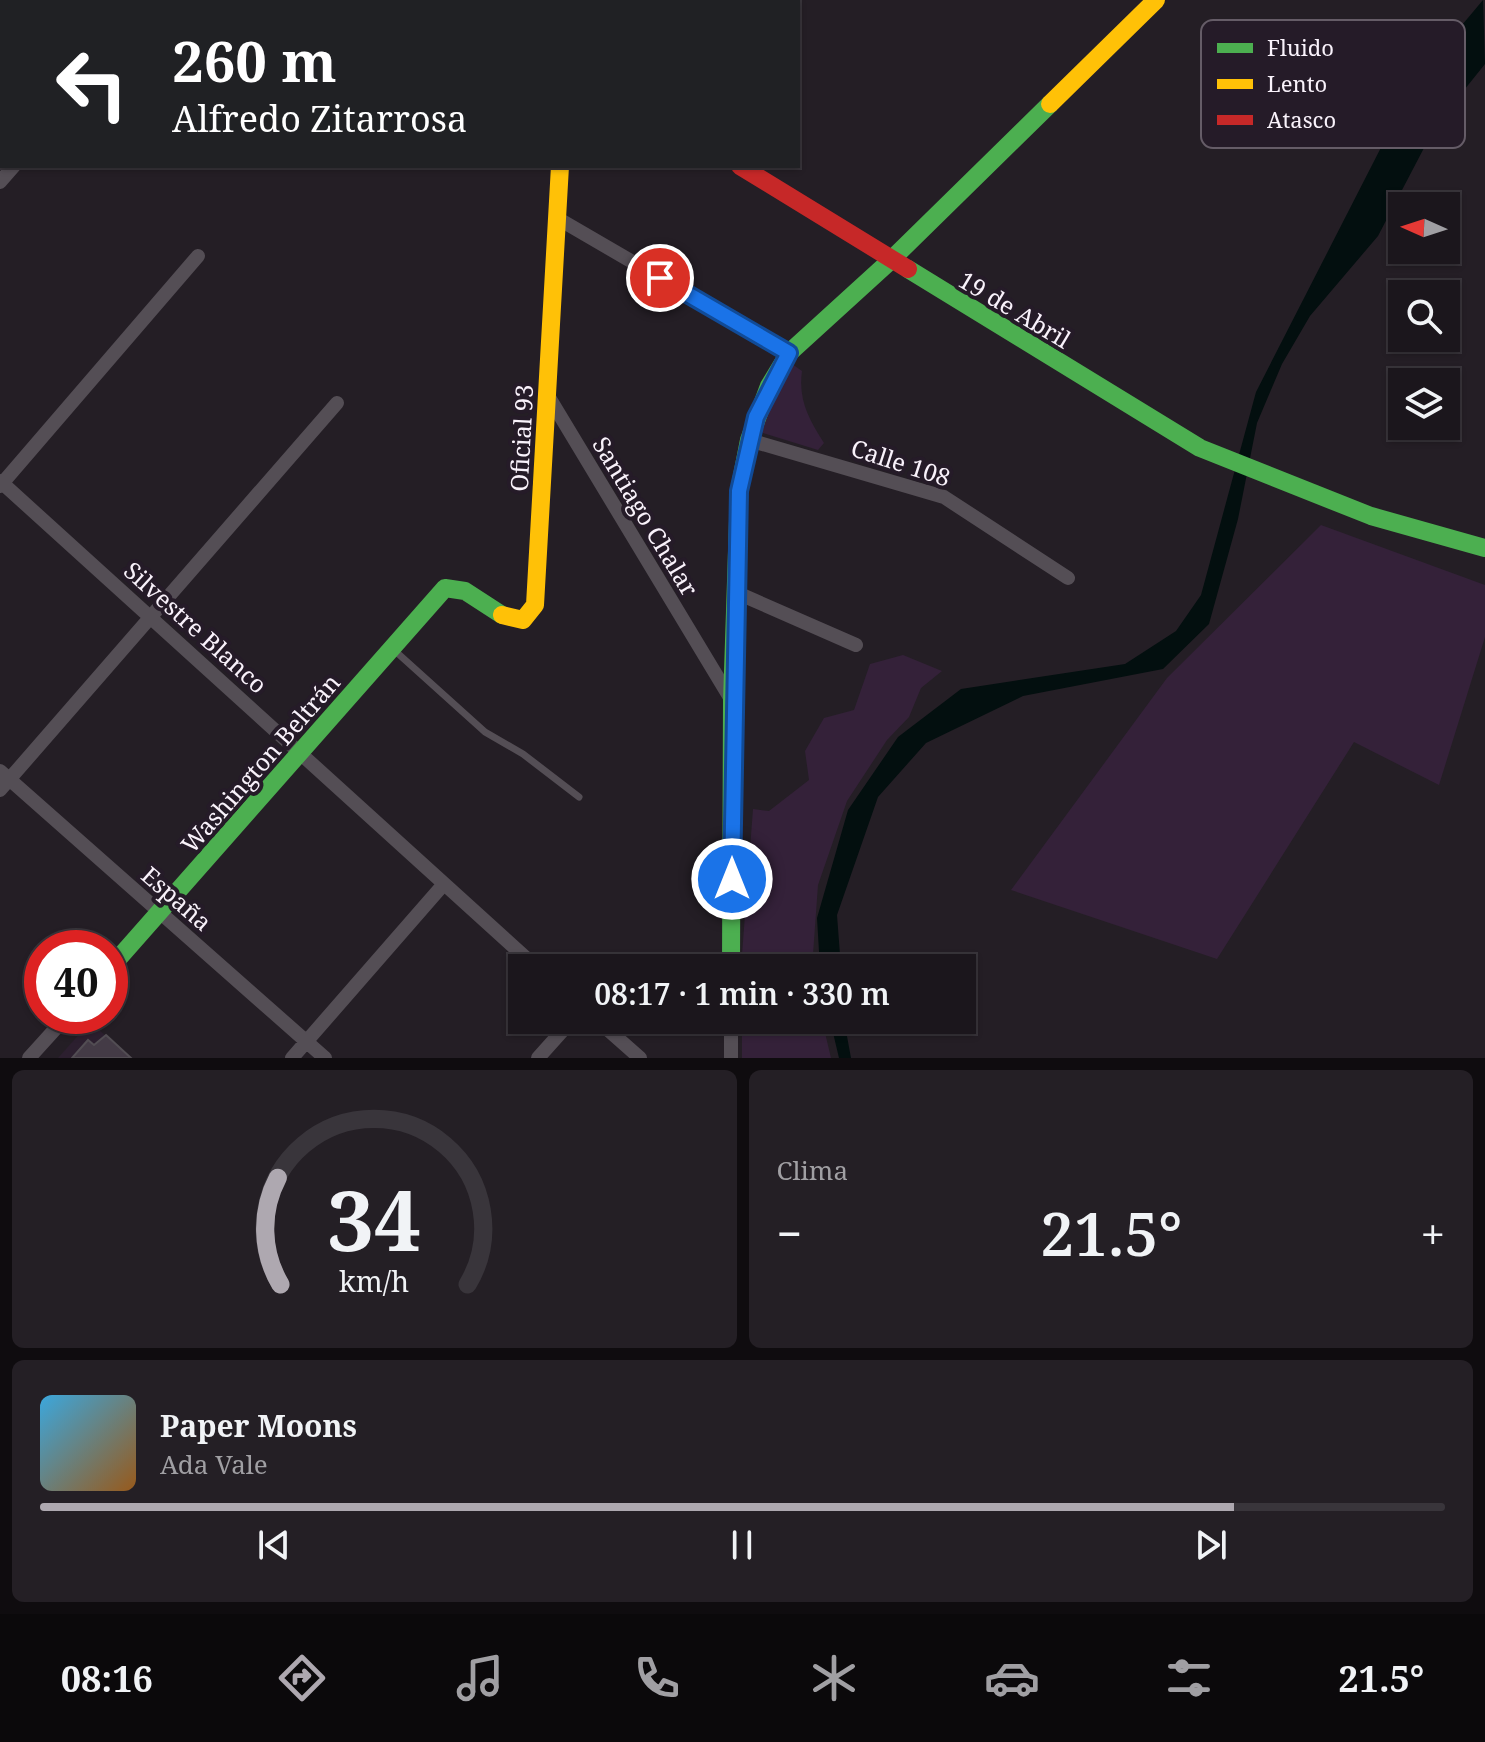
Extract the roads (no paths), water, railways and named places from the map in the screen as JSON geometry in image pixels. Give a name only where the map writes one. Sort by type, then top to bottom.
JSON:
[{"type":"street","points":[[731,954],[732,701],[739,491],[749,440],[769,386],[789,353],[890,261],[1156,0]]},
{"type":"street","name":"Oficial 93","points":[[445,588],[456,587],[504,619],[514,621],[523,620],[535,605],[560,168]]},
{"type":"street","name":"19 de Abril","points":[[743,168],[890,261],[1200,448],[1371,516],[1485,548]]},
{"type":"street","points":[[557,218],[789,353]]},
{"type":"street","points":[[1,484],[198,256]]},
{"type":"street","name":"Santiago Chalar","points":[[547,394],[732,701]]},
{"type":"street","points":[[3,780],[152,616],[337,403]]},
{"type":"street","name":"Calle 108","points":[[749,440],[944,497],[1068,578]]},
{"type":"street","name":"Silvestre Blanco","points":[[1,484],[152,616],[521,954]]},
{"type":"street","name":"Washington Beltrán","points":[[128,948],[445,588]]},
{"type":"street","points":[[735,592],[856,645]]},
{"type":"street","name":"España","points":[[3,780],[160,912],[325,1058]]},
{"type":"street","points":[[292,1058],[443,885]]},
{"type":"street","points":[[29,1058],[51,1034]]},
{"type":"street","points":[[538,1058],[559,1034]]},
{"type":"street","points":[[613,1034],[640,1058]]},
{"type":"street","points":[[731,1034],[731,1058]]},
{"type":"lane","points":[[392,649],[485,732],[523,754],[579,797]]}]
